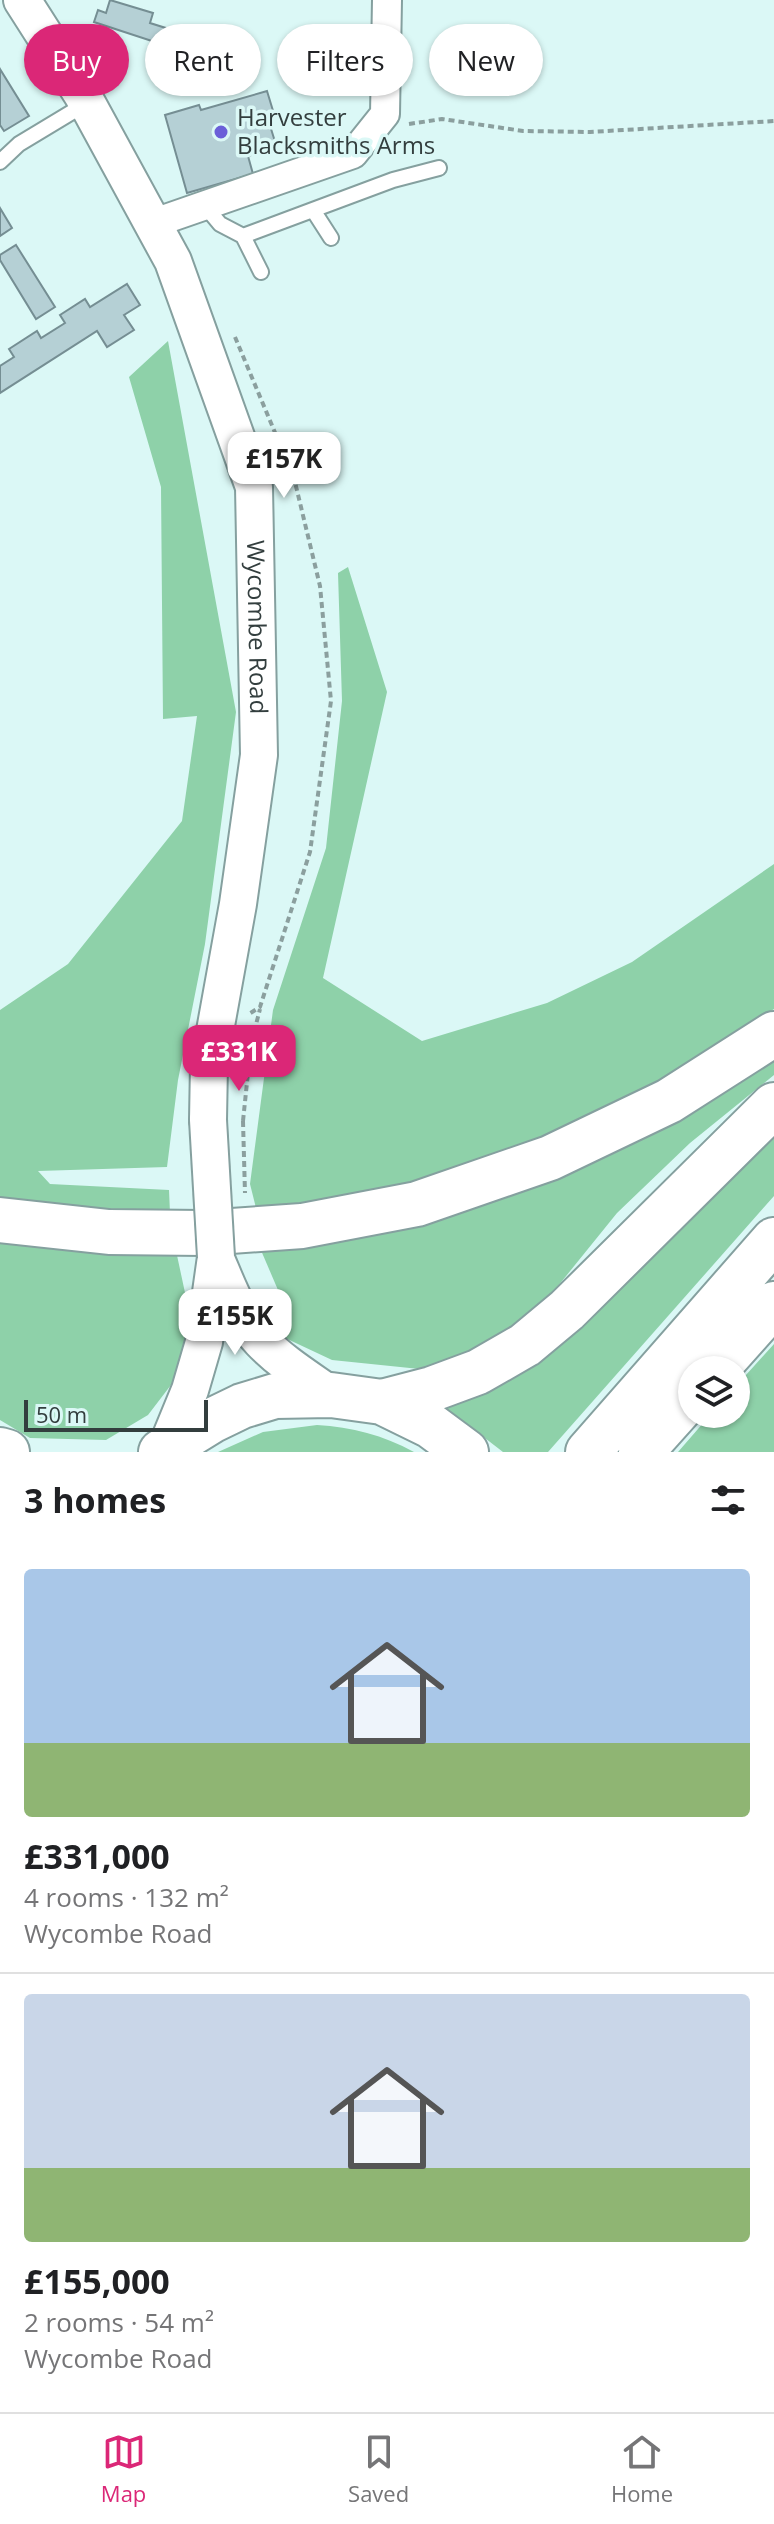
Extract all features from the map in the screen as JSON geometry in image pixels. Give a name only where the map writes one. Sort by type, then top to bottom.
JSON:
[{"type":"highway","points":[[0,1220],[109,1232],[203,1233],[302,1226],[417,1204],[550,1158],[669,1101],[774,1034]]},
{"type":"highway","points":[[382,1402],[478,1372],[525,1345],[567,1310],[774,1105]]},
{"type":"highway","points":[[588,1452],[774,1240]]},
{"type":"highway","points":[[728,1356],[774,1304]]},
{"type":"highway","points":[[164,1449],[222,1415],[275,1396],[331,1395],[382,1402],[431,1426],[466,1452]]},
{"type":"highway","points":[[641,1452],[678,1411]]},
{"type":"highway","points":[[0,1450],[7,1452]]},
{"type":"street","name":"Wycombe Road","points":[[22,0],[87,102],[173,261],[254,487],[259,755],[238,904],[209,1064],[226,1121],[216,1257],[204,1342],[190,1390],[164,1449]]},
{"type":"street","points":[[154,223],[353,154],[385,114],[387,0]]},
{"type":"street","name":"Wycombe Road","points":[[216,1257],[235,1302],[260,1340],[292,1368],[331,1395]]},
{"type":"lane","points":[[0,162],[19,144],[87,102]]},
{"type":"lane","points":[[243,236],[393,180],[439,168]]},
{"type":"lane","points":[[205,206],[220,224],[243,236],[261,272]]},
{"type":"lane","points":[[313,210],[331,238]]},
{"type":"path","points":[[368,135],[442,119],[523,131],[590,132],[774,121]]},
{"type":"path","points":[[226,1121],[260,1007]]},
{"type":"green space","points":[[168,341],[236,712],[205,944],[178,1080],[167,1167],[38,1171],[50,1184],[169,1190],[170,1213],[41,1205],[0,1199],[0,1010],[68,964],[182,821],[197,716],[163,719],[161,487],[129,377]]},
{"type":"green space","points":[[348,567],[387,692],[323,978],[422,1041],[547,1003],[632,962],[774,864],[774,1009],[692,1063],[578,1127],[417,1184],[322,1204],[256,1208],[250,1184],[273,1010],[326,848],[342,701],[338,573]]},
{"type":"green space","points":[[774,1043],[774,1075],[690,1143],[617,1213],[541,1307],[506,1342],[439,1371],[332,1360],[283,1337],[290,1318],[257,1241],[323,1238]]},
{"type":"green space","points":[[774,1126],[774,1196],[548,1452],[503,1452],[468,1425],[433,1405]]},
{"type":"green space","points":[[0,1234],[175,1246],[187,1302],[188,1353],[174,1381],[148,1415],[106,1440],[30,1438],[0,1420]]},
{"type":"green space","points":[[774,1344],[774,1452],[678,1452],[699,1428],[750,1428],[750,1371]]},
{"type":"green space","points":[[317,1425],[367,1433],[414,1452],[218,1452],[263,1432]]},
{"type":"building","points":[[110,0],[153,13],[150,23],[153,24],[145,24],[145,39],[129,34],[129,24],[94,22],[98,10],[106,13]]},
{"type":"building","points":[[0,69],[29,116],[4,131],[0,125]]},
{"type":"building","name":"Harvester Blacksmiths Arms","points":[[267,91],[274,114],[267,116],[277,148],[248,156],[253,174],[187,193],[165,115],[199,105],[201,110],[250,96],[261,96],[261,93]]},
{"type":"building","points":[[0,208],[12,228],[0,236]]},
{"type":"building","points":[[16,245],[55,307],[36,319],[0,260],[0,255]]},
{"type":"building","points":[[127,284],[140,305],[124,315],[134,330],[107,347],[97,331],[0,393],[0,366],[14,357],[9,349],[37,331],[41,338],[65,323],[60,315],[85,299],[90,307]]},
{"type":"place","name":"Harvester Blacksmiths Arms","points":[[221,132]]}]
